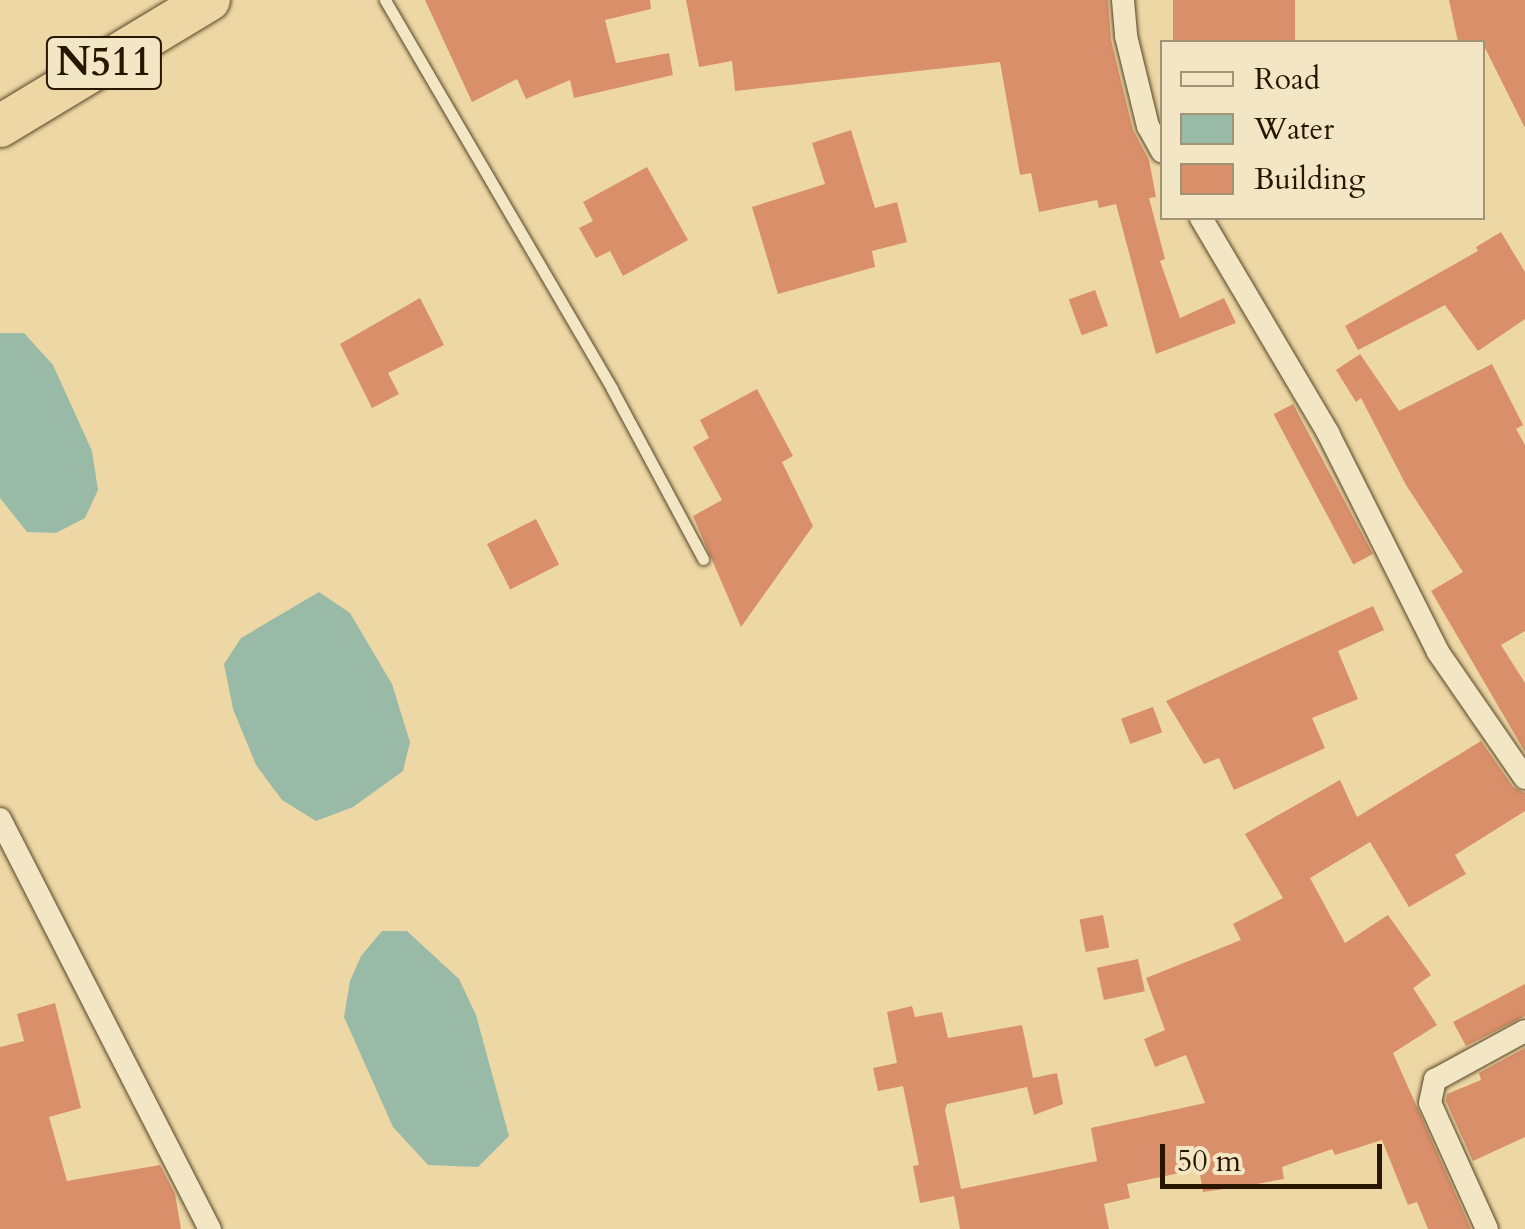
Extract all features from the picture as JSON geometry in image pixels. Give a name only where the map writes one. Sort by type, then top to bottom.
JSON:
[{"type":"highway","name":"N511","points":[[0,126],[208,0]]},
{"type":"street","points":[[1123,0],[1126,36],[1148,126],[1160,147]]},
{"type":"street","points":[[1202,220],[1328,433],[1438,652],[1525,778]]},
{"type":"street","points":[[0,820],[210,1229]]},
{"type":"street","points":[[1487,1229],[1430,1102],[1436,1080],[1525,1031]]},
{"type":"lane","points":[[386,0],[612,389],[703,559]]},
{"type":"water","points":[[0,333],[24,333],[53,365],[92,451],[98,490],[85,518],[56,533],[27,532],[0,498]]},
{"type":"water","points":[[319,592],[350,613],[392,684],[410,742],[403,771],[353,807],[316,821],[282,800],[256,765],[233,709],[224,664],[241,638]]},
{"type":"water","points":[[382,931],[407,931],[459,979],[476,1015],[509,1136],[478,1167],[428,1165],[393,1127],[344,1017],[350,981],[361,956]]},
{"type":"building","points":[[425,0],[650,0],[651,9],[605,20],[616,63],[669,53],[673,75],[574,98],[570,80],[526,99],[517,79],[472,102]]},
{"type":"building","points":[[686,0],[1108,0],[1111,40],[1133,130],[1149,160],[1156,197],[1149,198],[1165,259],[1160,261],[1180,318],[1224,298],[1236,323],[1156,354],[1116,204],[1099,208],[1097,200],[1039,212],[1031,173],[1020,175],[1000,62],[735,91],[732,61],[699,67]]},
{"type":"building","points":[[1173,0],[1295,0],[1295,40],[1173,40]]},
{"type":"building","points":[[1449,0],[1525,0],[1525,128],[1485,48],[1485,40],[1458,40]]},
{"type":"building","points":[[851,130],[875,208],[897,202],[907,242],[872,251],[875,267],[778,294],[752,207],[825,184],[812,143]]},
{"type":"building","points":[[647,167],[688,240],[623,276],[610,251],[596,258],[579,228],[593,221],[583,202]]},
{"type":"building","points":[[1501,232],[1525,272],[1525,319],[1478,351],[1445,305],[1358,350],[1345,326],[1478,251],[1476,247]]},
{"type":"building","points":[[1095,290],[1108,326],[1082,335],[1069,300]]},
{"type":"building","points":[[420,298],[444,345],[388,373],[399,394],[372,408],[340,344]]},
{"type":"building","points":[[1360,354],[1399,411],[1492,364],[1523,425],[1516,429],[1525,445],[1525,631],[1501,645],[1525,683],[1525,752],[1431,591],[1463,572],[1406,485],[1361,398],[1356,402],[1336,370]]},
{"type":"building","points":[[757,389],[793,456],[782,462],[813,526],[741,627],[693,516],[722,500],[693,447],[709,438],[700,420]]},
{"type":"building","points":[[1293,404],[1373,554],[1353,564],[1274,414]]},
{"type":"building","points":[[536,519],[559,564],[510,589],[487,544]]},
{"type":"building","points":[[1373,606],[1384,630],[1338,651],[1358,699],[1312,718],[1325,748],[1234,790],[1219,758],[1204,764],[1166,701]]},
{"type":"building","points":[[1153,707],[1162,732],[1130,744],[1121,719]]},
{"type":"building","points":[[1481,741],[1513,787],[1525,793],[1525,811],[1455,855],[1466,874],[1409,907],[1370,842],[1310,878],[1345,943],[1388,915],[1431,975],[1413,988],[1437,1025],[1393,1053],[1471,1229],[1428,1229],[1417,1202],[1408,1205],[1382,1140],[1335,1155],[1332,1149],[1282,1167],[1284,1179],[1246,1186],[1203,1192],[1199,1169],[1127,1184],[1130,1198],[1104,1204],[1109,1229],[960,1229],[954,1196],[920,1203],[913,1166],[919,1165],[903,1086],[878,1091],[873,1068],[897,1063],[887,1012],[912,1006],[915,1017],[942,1012],[948,1038],[1022,1025],[1033,1078],[1057,1073],[1063,1104],[1034,1115],[1027,1087],[947,1104],[961,1189],[1097,1161],[1091,1128],[1205,1103],[1186,1055],[1155,1067],[1144,1039],[1165,1030],[1146,978],[1241,940],[1233,924],[1283,898],[1245,834],[1340,780],[1357,817]]},
{"type":"building","points":[[1103,915],[1109,947],[1086,952],[1079,920]]},
{"type":"building","points":[[1138,959],[1145,991],[1104,1000],[1097,968]]},
{"type":"building","points":[[1525,984],[1525,1016],[1466,1046],[1453,1022]]},
{"type":"building","points":[[55,1003],[81,1108],[49,1117],[67,1181],[160,1165],[175,1194],[181,1229],[0,1229],[0,1047],[24,1041],[17,1014]]},
{"type":"building","points":[[1525,1048],[1525,1137],[1473,1161],[1446,1101],[1447,1094],[1481,1080],[1479,1073]]}]
